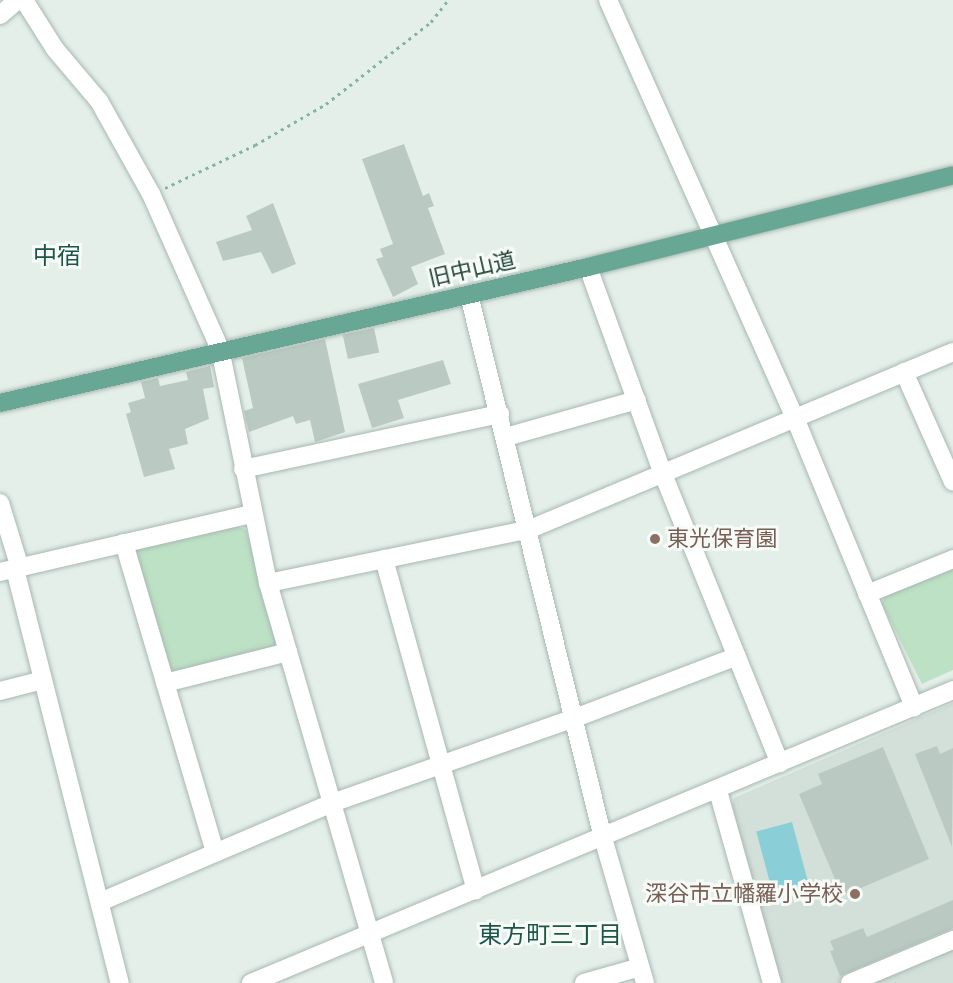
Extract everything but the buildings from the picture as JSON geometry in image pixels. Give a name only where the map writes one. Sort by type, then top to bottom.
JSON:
[{"type":"main road","name":"旧中山道","points":[[0,403],[220,349],[588,267],[953,174]]},
{"type":"street","points":[[0,15],[18,0]]},
{"type":"street","points":[[24,0],[55,49],[99,101],[151,194],[220,349],[251,514],[268,583],[384,983]]},
{"type":"street","points":[[608,0],[795,418],[914,707]]},
{"type":"street","points":[[588,267],[663,474],[780,763]]},
{"type":"street","points":[[469,295],[530,529],[603,837],[643,975],[584,983]]},
{"type":"street","points":[[268,583],[530,529],[953,352]]},
{"type":"street","points":[[904,372],[953,482]]},
{"type":"street","points":[[506,437],[637,400]]},
{"type":"street","points":[[243,469],[500,414]]},
{"type":"street","points":[[0,503],[12,570],[43,680],[120,983]]},
{"type":"street","points":[[12,570],[251,514]]},
{"type":"street","points":[[124,543],[215,853]]},
{"type":"street","points":[[384,559],[439,766],[476,890]]},
{"type":"street","points":[[867,594],[953,559]]},
{"type":"street","points":[[165,683],[288,652]]},
{"type":"street","points":[[99,902],[332,803],[575,718],[737,656]]},
{"type":"street","points":[[0,691],[43,680]]},
{"type":"street","points":[[251,983],[718,791],[953,690]]},
{"type":"street","points":[[718,791],[772,983]]},
{"type":"street","points":[[850,983],[953,940]]},
{"type":"path","points":[[151,194],[255,145],[326,104],[432,21],[448,0]]},
{"type":"shaded area","name":"深谷市立幡羅小学校","points":[[953,703],[953,983],[781,983],[732,805],[734,798]]},
{"type":"green space","points":[[233,524],[246,530],[278,638],[274,647],[177,674],[167,665],[134,549]]},
{"type":"green space","points":[[953,568],[953,670],[922,684],[882,604],[885,595]]},
{"type":"water","points":[[792,822],[808,882],[772,891],[756,832]]},
{"type":"place","name":"東光保育園","points":[[655,539]]},
{"type":"place","name":"深谷市立幡羅小学校","points":[[855,894]]},
{"type":"district","name":"中宿","points":[[57,256]]},
{"type":"district","name":"東方町三丁目","points":[[550,935]]}]
